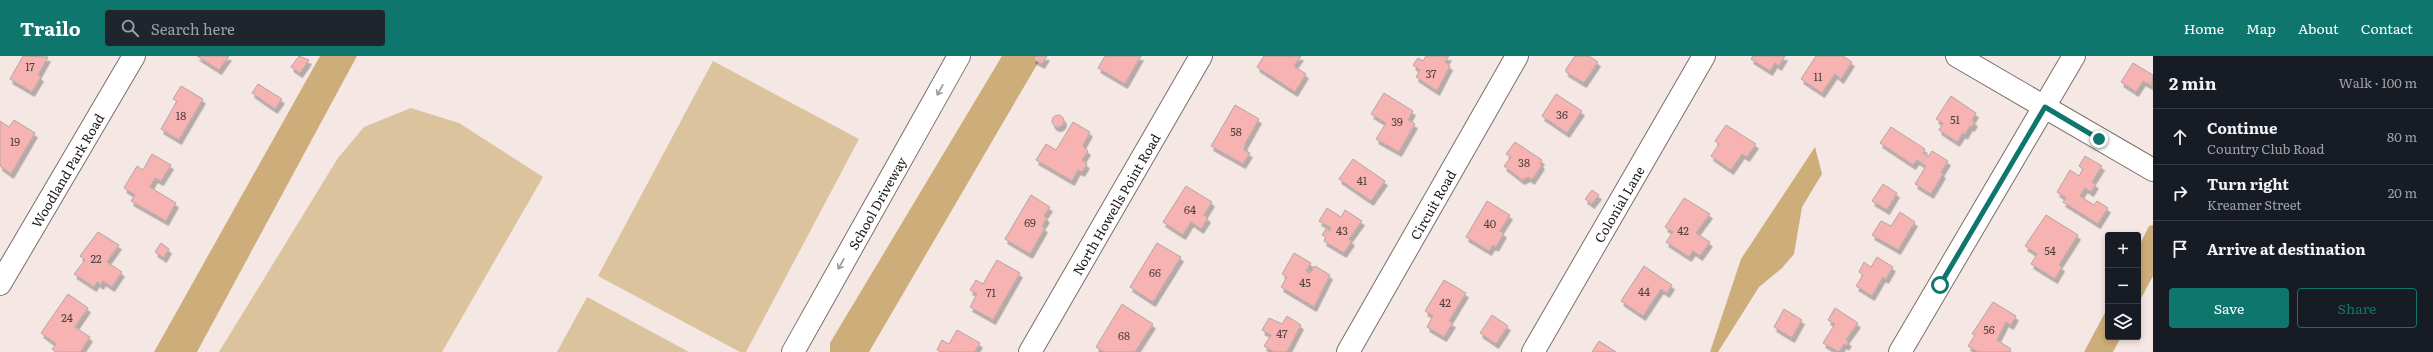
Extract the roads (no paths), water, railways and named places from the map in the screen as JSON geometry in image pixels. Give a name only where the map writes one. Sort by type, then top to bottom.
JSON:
[{"type":"street","name":"Woodland Park Road","points":[[0,284],[134,56]]},
{"type":"street","name":"School Driveway","points":[[793,351],[959,56]]},
{"type":"street","name":"North Howells Point Road","points":[[1030,352],[1201,56]]},
{"type":"street","name":"Circuit Road","points":[[1348,352],[1517,56]]},
{"type":"street","name":"Colonial Lane","points":[[1533,352],[1704,56]]},
{"type":"street","points":[[1957,56],[2153,170]]},
{"type":"street","points":[[1900,352],[2074,56]]}]
